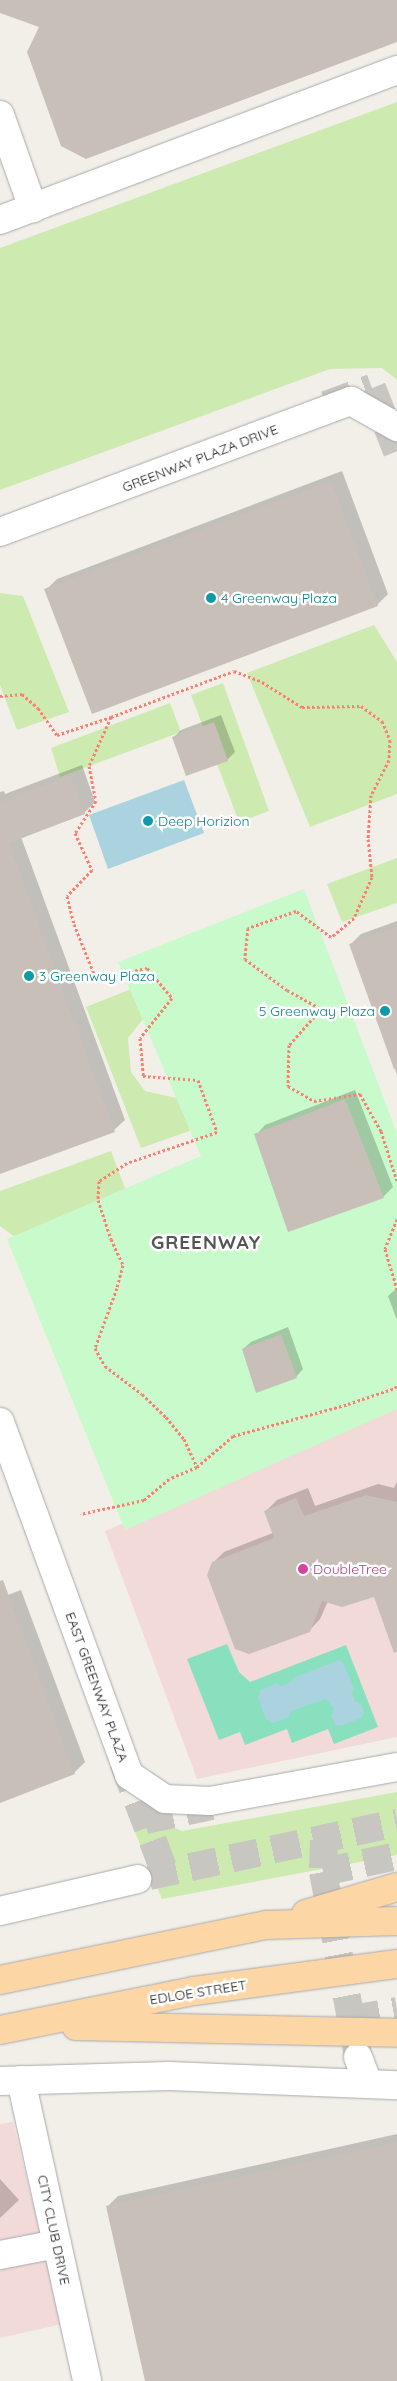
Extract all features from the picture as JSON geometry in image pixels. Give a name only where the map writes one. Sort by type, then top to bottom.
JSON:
[{"type":"main road","points":[[0,1980],[266,1925],[397,1888]]},
{"type":"main road","points":[[266,1925],[397,1921]]},
{"type":"main road","name":"EDLOE STREET","points":[[10,2028],[194,1991],[397,1964]]},
{"type":"main road","points":[[10,2028],[204,2027],[397,2033]]},
{"type":"street","points":[[0,220],[397,70]]},
{"type":"street","points":[[0,115],[33,208]]},
{"type":"street","name":"GREENWAY PLAZA DRIVE","points":[[0,532],[351,401],[397,427]]},
{"type":"street","name":"EAST GREENWAY PLAZA","points":[[0,1422],[129,1775],[165,1798],[210,1801],[397,1767]]},
{"type":"street","points":[[0,1911],[137,1879]]},
{"type":"street","points":[[358,2057],[368,2083]]},
{"type":"street","points":[[11,2080],[169,2076],[397,2085]]},
{"type":"street","name":"CITY CLUB DRIVE","points":[[11,2080],[57,2244],[87,2381]]},
{"type":"street","points":[[0,2255],[57,2244]]},
{"type":"path","points":[[0,696],[22,694],[38,708],[56,736],[234,671],[262,682],[302,707],[361,706],[382,721],[390,740],[389,760],[371,795],[368,839],[372,877],[354,918],[332,937],[296,911],[248,928],[245,959],[287,990],[321,1009],[289,1045],[288,1086],[314,1101],[360,1094],[381,1131],[397,1181]]},
{"type":"path","points":[[111,717],[89,766],[96,801],[75,833],[92,870],[67,896],[74,924],[96,979],[147,968],[172,998],[140,1038],[143,1076],[198,1080],[216,1132],[127,1163],[100,1180],[98,1200],[111,1239],[123,1265],[117,1288],[94,1348],[106,1366],[142,1394],[166,1417],[184,1439],[197,1467]]},
{"type":"path","points":[[397,1219],[385,1249],[397,1289]]},
{"type":"path","points":[[81,1514],[144,1500],[168,1479],[197,1467],[232,1436],[348,1404],[395,1388],[397,1385]]},
{"type":"shaded area","points":[[397,1409],[397,1737],[197,1779],[105,1531]]},
{"type":"shaded area","points":[[13,2122],[62,2324],[0,2338],[0,2124]]},
{"type":"green space","points":[[397,102],[397,380],[382,368],[330,369],[0,490],[0,248]]},
{"type":"green space","points":[[0,593],[23,596],[69,712],[17,730],[0,685]]},
{"type":"green space","points":[[374,625],[397,662],[397,794],[310,827],[247,673]]},
{"type":"green space","points":[[223,683],[269,811],[239,822],[191,695]]},
{"type":"green space","points":[[170,703],[181,732],[60,777],[51,748]]},
{"type":"green space","points":[[397,858],[397,903],[342,922],[327,884]]},
{"type":"green space","points":[[304,889],[397,1133],[397,1409],[125,1530],[7,1239],[201,1156],[118,962]]},
{"type":"green space","points":[[146,983],[155,1004],[128,1038],[131,1072],[145,1091],[190,1101],[198,1128],[141,1148],[86,1007]]},
{"type":"green space","points":[[111,1151],[129,1199],[24,1244],[0,1226],[0,1191]]},
{"type":"green space","points":[[227,1644],[239,1672],[250,1682],[346,1645],[378,1727],[334,1744],[328,1729],[292,1743],[287,1729],[245,1745],[240,1732],[219,1740],[187,1659]]},
{"type":"green space","points":[[397,1792],[397,1855],[162,1899],[125,1807],[182,1831]]},
{"type":"water","points":[[184,780],[204,833],[108,869],[89,815]]},
{"type":"water","points":[[339,1660],[343,1662],[354,1688],[352,1693],[355,1701],[361,1704],[364,1713],[361,1718],[341,1726],[335,1725],[331,1715],[334,1709],[326,1699],[291,1711],[289,1717],[273,1723],[266,1719],[258,1697],[261,1690],[277,1683],[281,1686],[291,1682],[293,1678]]},
{"type":"building","points":[[0,0],[397,0],[397,42],[86,159],[61,146],[27,52],[39,27],[0,13]]},
{"type":"building","name":"4 Greenway Plaza","points":[[331,481],[378,606],[92,714],[44,589]]},
{"type":"building","points":[[214,722],[228,761],[186,776],[172,737]]},
{"type":"building","name":"3 Greenway Plaza","points":[[71,775],[85,814],[9,843],[115,1132],[0,1174],[0,802]]},
{"type":"building","name":"5 Greenway Plaza","points":[[397,927],[397,1069],[394,1069],[349,944]]},
{"type":"building","points":[[345,1099],[384,1198],[288,1232],[254,1134]]},
{"type":"building","points":[[281,1334],[297,1378],[256,1393],[242,1349]]},
{"type":"building","name":"DoubleTree","points":[[366,1495],[397,1502],[397,1652],[394,1653],[374,1597],[342,1607],[322,1601],[310,1632],[249,1654],[235,1649],[207,1575],[212,1562],[274,1538],[264,1511],[296,1498],[304,1516]]},
{"type":"building","points":[[3,1580],[75,1774],[0,1803],[0,1581]]},
{"type":"building","points":[[397,2142],[397,2381],[145,2381],[106,2206]]},
{"type":"tunnel","points":[[326,405],[372,388],[397,451]]},
{"type":"tunnel","points":[[123,1762],[165,1873]]},
{"type":"tunnel","points":[[145,1820],[212,1806]]},
{"type":"tunnel","points":[[149,1876],[397,1823]]},
{"type":"tunnel","points":[[324,1840],[323,1872],[358,2055]]},
{"type":"tunnel","points":[[323,1872],[397,1856]]},
{"type":"tunnel","points":[[352,2019],[397,2011]]},
{"type":"place","name":"4 Greenway Plaza","points":[[211,598]]},
{"type":"place","name":"Deep Horizion","points":[[148,821]]},
{"type":"place","name":"3 Greenway Plaza","points":[[29,976]]},
{"type":"place","name":"5 Greenway Plaza","points":[[385,1011]]},
{"type":"place","name":"DoubleTree","points":[[303,1569]]},
{"type":"district","name":"GREENWAY","points":[[206,1243]]}]
